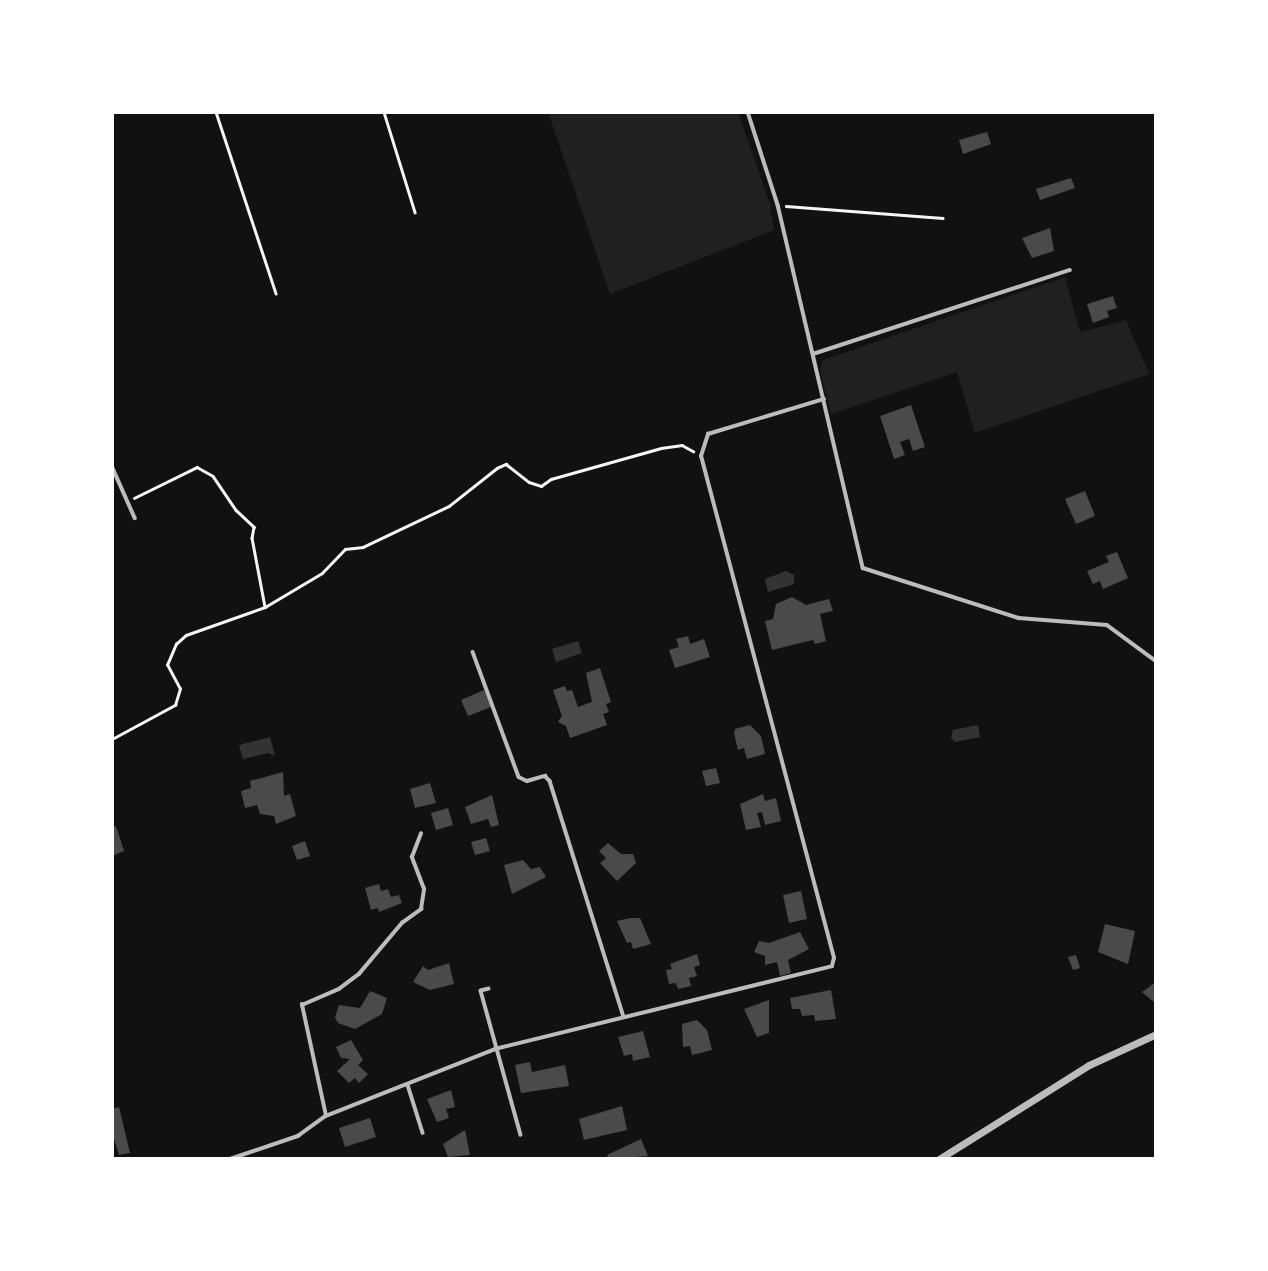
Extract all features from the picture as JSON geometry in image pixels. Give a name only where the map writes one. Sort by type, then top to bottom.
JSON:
[{"type":"street","points":[[939,1159],[1090,1065],[1156,1034]]},
{"type":"lane","points":[[748,112],[778,205],[863,568],[1020,618],[1107,625],[1156,661]]},
{"type":"lane","points":[[813,354],[1070,270]]},
{"type":"lane","points":[[230,1159],[298,1136],[327,1116],[495,1049],[825,971],[834,958],[701,456],[708,433],[824,399]]},
{"type":"lane","points":[[112,466],[135,518]]},
{"type":"lane","points":[[473,652],[519,777],[527,781],[545,776],[550,781],[624,1017]]},
{"type":"lane","points":[[327,1116],[302,1005],[339,989],[359,974],[402,923],[421,909],[424,889],[412,857],[421,834]]},
{"type":"lane","points":[[489,989],[481,991],[495,1049],[522,1135]]},
{"type":"lane","points":[[408,1084],[422,1133]]},
{"type":"path","points":[[216,112],[276,293]]},
{"type":"path","points":[[384,112],[415,212]]},
{"type":"path","points":[[778,205],[943,218]]},
{"type":"path","points":[[112,739],[175,705],[180,689],[167,665],[176,644],[186,635],[265,607],[322,573],[345,549],[363,547],[449,506],[506,464],[529,482],[541,486],[551,479],[661,448],[682,445],[701,456]]},
{"type":"path","points":[[128,501],[197,467],[213,476],[236,510],[254,527],[252,538],[265,607]]},
{"type":"shaded area","points":[[548,112],[738,112],[770,204],[774,230],[610,294]]},
{"type":"shaded area","points":[[1065,277],[1080,332],[1126,320],[1149,374],[975,433],[957,372],[831,414],[820,370],[823,360]]},
{"type":"shaded area","points":[[786,571],[794,575],[794,584],[768,592],[765,579]]},
{"type":"shaded area","points":[[578,641],[582,653],[556,662],[552,649]]},
{"type":"shaded area","points":[[978,725],[980,737],[955,742],[951,738],[953,730]]},
{"type":"shaded area","points":[[270,737],[275,756],[268,753],[243,759],[239,745]]},
{"type":"building","points":[[987,132],[991,144],[963,154],[959,140]]},
{"type":"building","points":[[1071,178],[1075,188],[1040,200],[1036,189]]},
{"type":"building","points":[[1050,228],[1054,251],[1032,258],[1022,238]]},
{"type":"building","points":[[1113,296],[1117,308],[1107,311],[1109,317],[1093,323],[1087,304]]},
{"type":"building","points":[[911,405],[925,447],[913,451],[909,439],[900,442],[905,455],[894,459],[880,416]]},
{"type":"building","points":[[1085,491],[1095,516],[1076,524],[1065,499]]},
{"type":"building","points":[[1117,552],[1128,578],[1103,589],[1100,581],[1093,584],[1087,571],[1109,562],[1106,556]]},
{"type":"building","points":[[792,597],[806,605],[829,599],[833,611],[820,614],[826,641],[815,644],[813,640],[772,650],[765,621],[773,619],[776,604]]},
{"type":"building","points":[[688,636],[690,644],[704,639],[710,657],[675,668],[669,650],[679,647],[676,639]]},
{"type":"building","points":[[600,668],[611,702],[606,704],[609,712],[603,714],[607,725],[570,738],[566,726],[558,722],[562,716],[553,690],[565,686],[567,691],[572,690],[578,707],[592,702],[586,673]]},
{"type":"building","points":[[484,690],[491,707],[468,716],[461,700]]},
{"type":"building","points":[[750,725],[761,736],[765,754],[747,759],[744,748],[738,750],[734,733],[735,729]]},
{"type":"building","points":[[716,768],[720,783],[706,786],[702,771]]},
{"type":"building","points":[[283,772],[284,796],[290,794],[296,816],[276,824],[274,816],[260,814],[257,805],[245,808],[241,791],[251,788],[250,781]]},
{"type":"building","points":[[430,783],[436,803],[415,808],[410,789]]},
{"type":"building","points":[[763,794],[765,801],[776,798],[781,821],[765,825],[762,812],[757,813],[761,827],[746,830],[740,804]]},
{"type":"building","points":[[492,795],[499,825],[491,827],[488,819],[471,824],[465,807]]},
{"type":"building","points":[[448,808],[453,825],[436,830],[431,813]]},
{"type":"building","points":[[116,826],[124,851],[112,856],[112,828]]},
{"type":"building","points":[[486,838],[490,851],[475,855],[471,842]]},
{"type":"building","points":[[305,841],[310,856],[297,860],[292,846]]},
{"type":"building","points":[[608,843],[621,854],[633,854],[636,863],[617,881],[600,863],[606,858],[599,851]]},
{"type":"building","points":[[523,860],[531,869],[540,867],[546,877],[512,894],[504,865]]},
{"type":"building","points":[[379,884],[381,891],[388,889],[391,897],[399,895],[402,903],[379,912],[378,908],[371,910],[365,888]]},
{"type":"building","points":[[801,891],[807,919],[789,923],[783,895]]},
{"type":"building","points":[[640,918],[651,944],[633,949],[631,942],[627,943],[617,921]]},
{"type":"building","points":[[1105,924],[1135,931],[1128,964],[1098,952]]},
{"type":"building","points":[[800,932],[809,949],[788,960],[791,973],[780,976],[777,962],[765,965],[765,956],[754,952],[759,941],[769,943]]},
{"type":"building","points":[[697,954],[700,965],[694,967],[697,976],[689,978],[691,986],[678,989],[676,983],[669,984],[666,970],[672,969],[670,964]]},
{"type":"building","points":[[1076,955],[1080,968],[1073,970],[1068,957]]},
{"type":"building","points":[[449,963],[454,984],[430,990],[413,982],[423,966],[428,970]]},
{"type":"building","points":[[1156,982],[1156,1004],[1142,992]]},
{"type":"building","points":[[831,990],[836,1019],[815,1021],[814,1015],[802,1016],[800,1009],[792,1009],[790,998]]},
{"type":"building","points":[[370,991],[387,998],[382,1014],[355,1029],[338,1023],[335,1017],[339,1005],[360,1008]]},
{"type":"building","points":[[769,1000],[769,1033],[757,1037],[744,1009]]},
{"type":"building","points":[[697,1020],[707,1030],[712,1050],[692,1055],[690,1046],[683,1047],[682,1024]]},
{"type":"building","points":[[643,1031],[650,1057],[633,1061],[632,1054],[624,1056],[618,1037]]},
{"type":"building","points":[[351,1040],[363,1060],[358,1065],[368,1074],[359,1083],[355,1078],[349,1083],[337,1071],[350,1059],[341,1058],[336,1047]]},
{"type":"building","points":[[530,1062],[532,1072],[565,1065],[569,1086],[521,1093],[515,1065]]},
{"type":"building","points":[[451,1090],[455,1107],[446,1109],[449,1118],[437,1122],[427,1099]]},
{"type":"building","points":[[622,1106],[627,1130],[584,1140],[579,1119]]},
{"type":"building","points":[[119,1107],[130,1153],[119,1155],[112,1133],[112,1109]]},
{"type":"building","points":[[370,1118],[376,1137],[345,1147],[339,1128]]},
{"type":"building","points":[[465,1130],[470,1155],[448,1157],[443,1144]]},
{"type":"building","points":[[641,1139],[648,1156],[609,1159],[607,1155]]}]
